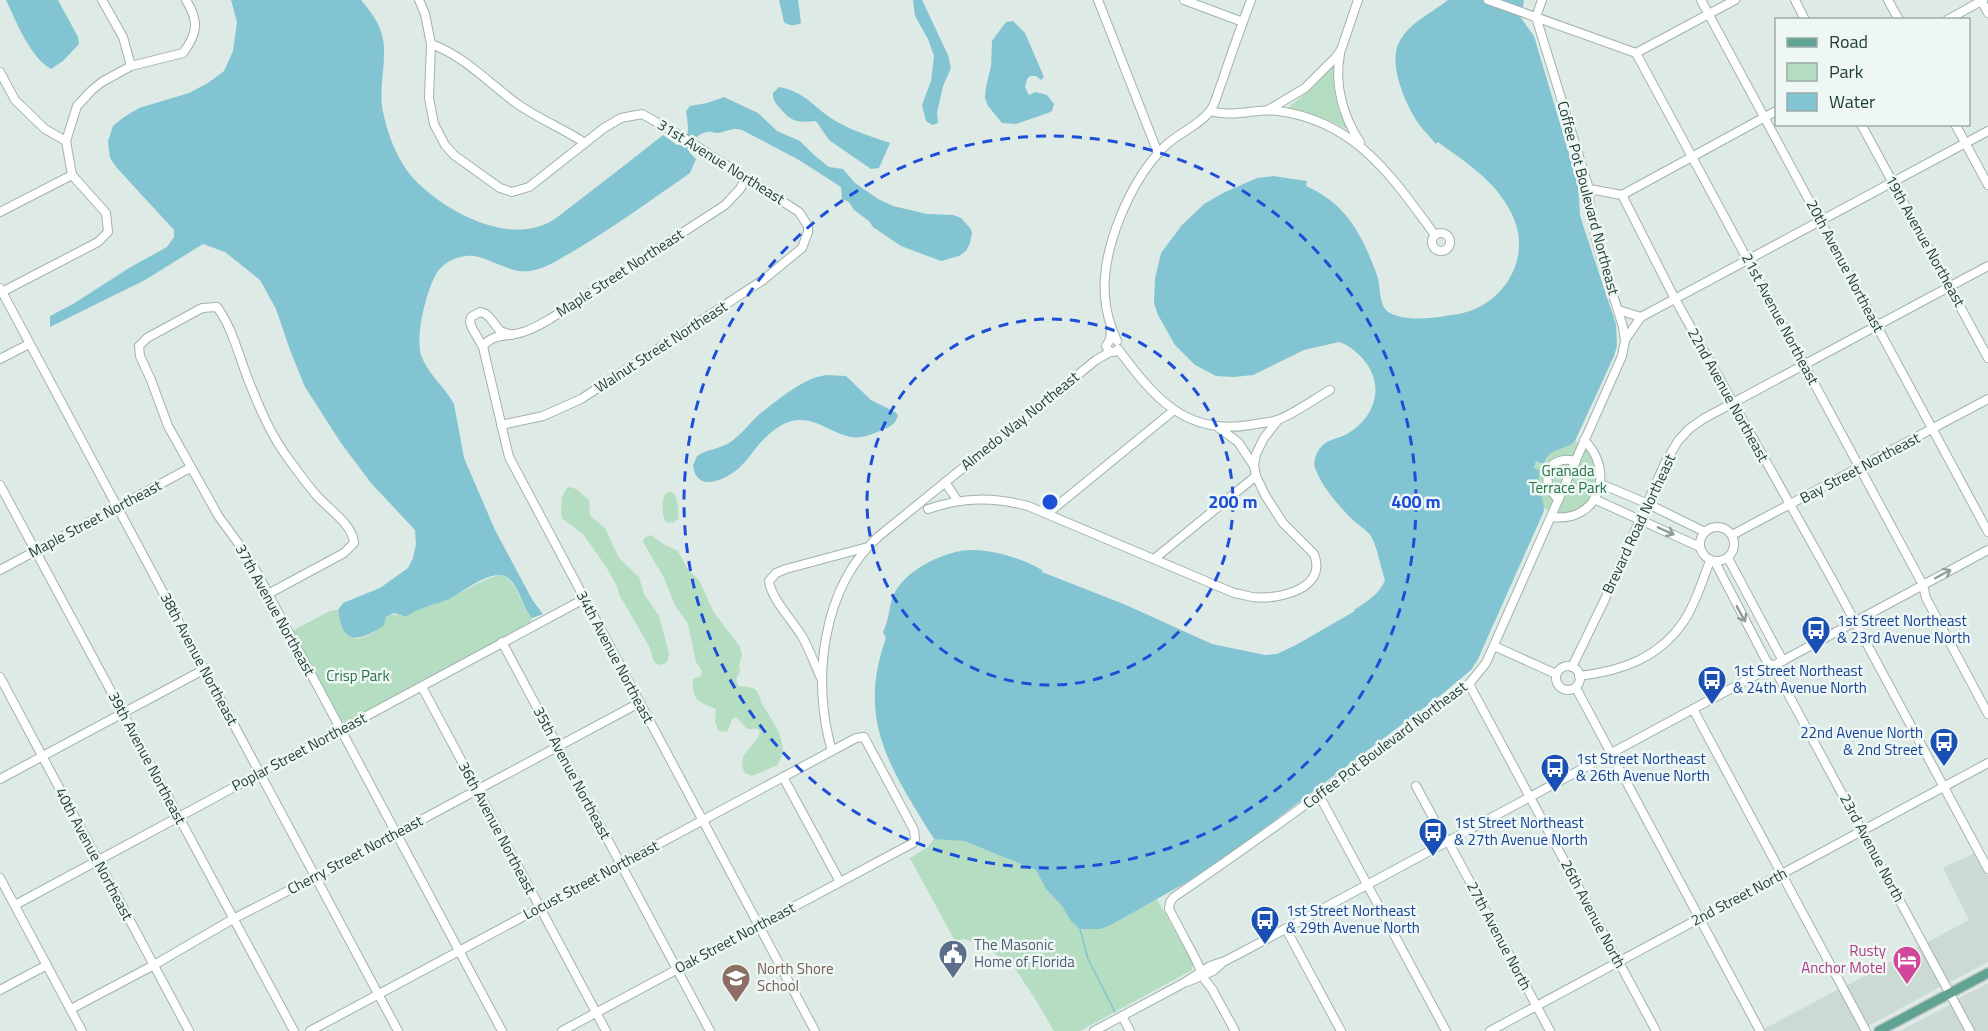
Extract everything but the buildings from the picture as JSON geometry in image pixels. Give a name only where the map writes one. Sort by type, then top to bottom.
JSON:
[{"type":"main road","points":[[1879,1031],[1988,973]]},
{"type":"street","points":[[102,0],[123,37],[131,66]]},
{"type":"street","points":[[1,291],[98,242],[108,232],[106,213],[72,174],[66,141],[77,106],[102,82],[131,66],[183,53],[191,42],[196,25],[194,13],[186,0]]},
{"type":"street","name":"31st Avenue Northeast","points":[[419,0],[425,14],[431,44],[429,98],[434,123],[445,145],[454,155],[500,188],[512,192],[529,187],[613,123],[632,115],[642,114],[800,212],[808,226],[806,241]]},
{"type":"street","points":[[1098,0],[1158,153]]},
{"type":"street","points":[[1184,0],[1243,22]]},
{"type":"street","points":[[1251,0],[1211,111],[1158,153],[1140,178],[1117,228],[1108,258],[1105,298],[1112,346],[1142,381],[1173,411],[1218,427],[1232,428],[1278,420],[1330,390]]},
{"type":"street","points":[[1358,0],[1341,50],[1339,86],[1342,105],[1349,123],[1365,149]]},
{"type":"street","points":[[1488,0],[1636,53],[1735,0]]},
{"type":"street","points":[[1536,17],[1542,0]]},
{"type":"street","name":"20th Avenue Northeast","points":[[1701,0],[1988,532]]},
{"type":"street","points":[[1795,0],[1804,18]]},
{"type":"street","points":[[1888,0],[1898,18]]},
{"type":"street","points":[[1950,18],[1982,0],[1988,13]]},
{"type":"street","name":"Coffee Pot Boulevard Northeast","points":[[1204,973],[1169,909],[1170,902],[1469,684],[1486,663],[1617,370],[1625,340],[1618,309],[1594,231],[1589,206],[1589,189],[1536,17]]},
{"type":"street","points":[[431,44],[447,50],[515,102],[585,143]]},
{"type":"street","points":[[1268,110],[1305,88],[1341,50]]},
{"type":"street","name":"21st Avenue Northeast","points":[[1636,53],[1923,585],[1926,598],[1988,714]]},
{"type":"street","points":[[0,72],[15,100],[45,129],[66,141]]},
{"type":"street","points":[[1211,111],[1222,114],[1268,110],[1287,112],[1324,123],[1349,136],[1378,162],[1435,235]]},
{"type":"street","points":[[1589,189],[1622,195],[1775,112]]},
{"type":"street","name":"19th Avenue Northeast","points":[[1862,126],[1988,358]]},
{"type":"street","points":[[1956,126],[1988,185]]},
{"type":"street","points":[[1625,340],[1641,317],[1988,130]]},
{"type":"street","points":[[0,212],[72,174]]},
{"type":"street","name":"Maple Street Northeast","points":[[483,347],[486,341],[492,338],[530,330],[550,319],[724,205],[740,189],[746,178]]},
{"type":"street","name":"22nd Avenue Northeast","points":[[1622,195],[1675,299],[1855,622],[1988,869]]},
{"type":"street","name":"Walnut Street Northeast","points":[[501,425],[543,416],[581,399],[763,280],[802,248],[806,241]]},
{"type":"street","points":[[1733,403],[1988,266]]},
{"type":"street","name":"38th Avenue Northeast","points":[[1,291],[398,1031]]},
{"type":"street","name":"37th Avenue Northeast","points":[[268,594],[344,553],[354,543],[353,536],[346,525],[316,495],[288,459],[266,422],[226,320],[217,307],[202,308],[147,338],[139,346],[140,356],[168,426],[219,517],[249,558],[268,594],[341,730],[396,834],[460,951],[502,1031]]},
{"type":"street","points":[[1618,309],[1641,317]]},
{"type":"street","name":"34th Avenue Northeast","points":[[512,335],[500,331],[486,314],[475,314],[471,317],[470,322],[483,347],[509,457],[815,1031]]},
{"type":"street","points":[[0,359],[28,344]]},
{"type":"street","name":"Almedo Way Northeast","points":[[866,548],[1112,346]]},
{"type":"street","name":"Bay Street Northeast","points":[[1732,535],[1988,399]]},
{"type":"street","name":"Brevard Road Northeast","points":[[1572,667],[1646,503],[1678,441],[1703,419],[1733,403]]},
{"type":"street","points":[[1047,514],[1173,411]]},
{"type":"street","points":[[1254,466],[1260,446],[1278,420]]},
{"type":"street","points":[[928,508],[957,500],[988,498],[1028,506],[1234,593],[1252,597],[1289,593],[1308,584],[1316,574],[1317,560],[1314,554],[1282,523],[1265,495],[1254,466],[1238,442],[1218,427]]},
{"type":"street","points":[[1552,517],[1577,515],[1594,499],[1601,484],[1602,474],[1597,458],[1584,440]]},
{"type":"street","points":[[1559,499],[1547,484],[1548,471],[1551,466],[1562,459],[1576,461]]},
{"type":"street","name":"Maple Street Northeast","points":[[0,570],[190,468]]},
{"type":"street","points":[[1154,559],[1256,476]]},
{"type":"street","points":[[945,482],[957,500]]},
{"type":"street","points":[[1601,484],[1705,532]]},
{"type":"street","name":"39th Avenue Northeast","points":[[0,485],[294,1031]]},
{"type":"street","points":[[1594,499],[1700,547]]},
{"type":"street","points":[[1714,527],[1723,528],[1732,535],[1734,549],[1728,558],[1721,562],[1712,561],[1702,554],[1701,537],[1705,532],[1714,527]]},
{"type":"street","points":[[822,679],[805,641],[774,596],[769,581],[776,573],[786,569],[866,548]]},
{"type":"street","points":[[832,751],[822,705],[822,679],[828,633],[838,594],[853,565],[866,548]]},
{"type":"street","points":[[1094,1031],[1923,585],[1987,554]]},
{"type":"street","points":[[1728,558],[1783,660]]},
{"type":"street","points":[[1580,676],[1624,668],[1640,661],[1668,640],[1685,620],[1712,561]]},
{"type":"street","name":"23rd Avenue North","points":[[1712,561],[1767,662],[1773,666],[1970,1031]]},
{"type":"street","name":"Poplar Street Northeast","points":[[15,905],[584,599]]},
{"type":"street","name":"35th Avenue Northeast","points":[[502,642],[710,1031]]},
{"type":"street","points":[[1494,646],[1556,674]]},
{"type":"street","points":[[1563,667],[1572,667],[1580,676],[1579,683],[1576,688],[1566,690],[1559,687],[1556,674],[1563,667]]},
{"type":"street","points":[[0,779],[205,669]]},
{"type":"street","name":"40th Avenue Northeast","points":[[0,677],[189,1031]]},
{"type":"street","name":"26th Avenue North","points":[[1469,684],[1656,1031]]},
{"type":"street","name":"36th Avenue Northeast","points":[[422,687],[606,1031]]},
{"type":"street","points":[[1576,688],[1760,1031]]},
{"type":"street","name":"Cherry Street Northeast","points":[[71,1009],[233,919],[639,703]]},
{"type":"street","points":[[1693,709],[1866,1031]]},
{"type":"street","name":"Locust Street Northeast","points":[[310,1031],[861,736],[870,746],[916,835],[908,846]]},
{"type":"street","name":"2nd Street North","points":[[1490,1031],[1988,763]]},
{"type":"street","points":[[783,777],[840,882]]},
{"type":"street","name":"27th Avenue North","points":[[1416,786],[1550,1031]]},
{"type":"street","points":[[1319,795],[1446,1031]]},
{"type":"street","name":"Oak Street Northeast","points":[[562,1031],[908,846]]},
{"type":"street","points":[[0,878],[82,1031]]},
{"type":"street","points":[[1286,929],[1341,1031]]},
{"type":"street","points":[[0,990],[47,965]]},
{"type":"street","points":[[1204,973],[1235,1031]]},
{"type":"street","points":[[1122,1016],[1130,1031]]},
{"type":"shaded area","points":[[1975,853],[1988,876],[1988,962],[1948,983],[1926,943],[1969,920],[1943,868]]},
{"type":"shaded area","points":[[1920,946],[1942,986],[1868,1026],[1846,986]]},
{"type":"shaded area","points":[[1988,983],[1988,1031],[1974,1031],[1957,999]]},
{"type":"shaded area","points":[[1839,989],[1861,1030],[1764,1031],[1764,1029]]},
{"type":"shaded area","points":[[1951,1004],[1965,1031],[1900,1031]]},
{"type":"green space","points":[[1334,65],[1335,97],[1347,129],[1326,119],[1288,108]]},
{"type":"green space","name":"Granada Terrace Park","points":[[1575,441],[1588,450],[1595,463],[1597,477],[1594,491],[1587,503],[1575,511],[1561,513],[1544,508],[1534,468],[1536,461]]},
{"type":"green space","points":[[569,487],[576,489],[589,500],[590,516],[605,528],[619,558],[639,577],[644,594],[659,616],[669,653],[668,660],[664,664],[654,662],[649,646],[605,565],[583,534],[563,519],[562,497]]},
{"type":"green space","points":[[671,491],[677,500],[678,508],[678,519],[673,523],[666,522],[663,512],[665,494]]},
{"type":"green space","points":[[651,535],[678,551],[687,568],[700,582],[713,611],[740,647],[742,656],[736,682],[739,686],[751,687],[757,691],[779,733],[783,750],[776,766],[752,776],[745,773],[742,761],[760,731],[747,729],[736,717],[732,719],[727,732],[719,731],[715,722],[716,709],[701,702],[695,696],[693,679],[701,676],[702,671],[696,662],[688,624],[675,605],[663,576],[643,542],[644,538]]},
{"type":"green space","name":"Crisp Park","points":[[499,575],[506,577],[515,587],[532,618],[530,623],[347,723],[340,721],[293,634],[294,630],[330,611],[338,610],[339,619],[356,639],[361,638],[374,632],[389,616],[406,617]]},
{"type":"green space","points":[[934,839],[964,841],[1036,870],[1046,889],[1062,906],[1070,920],[1085,929],[1111,925],[1157,899],[1193,964],[1192,970],[1080,1031],[1054,1031],[1014,967],[984,946],[965,939],[955,941],[910,858],[928,847]]},
{"type":"water","points":[[6,0],[58,0],[78,37],[79,44],[63,61],[51,69],[30,47]]},
{"type":"water","points":[[231,0],[361,0],[375,18],[382,33],[384,48],[381,94],[383,112],[390,138],[402,163],[425,190],[440,201],[456,211],[491,226],[527,229],[552,221],[663,135],[677,145],[682,142],[687,135],[686,111],[690,106],[724,97],[758,113],[777,131],[800,141],[829,167],[843,169],[855,183],[878,199],[893,206],[927,214],[953,215],[961,218],[971,229],[970,243],[966,251],[959,256],[941,261],[901,246],[873,227],[869,221],[854,210],[849,202],[842,199],[841,187],[799,160],[742,130],[735,129],[697,136],[689,152],[696,159],[690,173],[632,214],[550,265],[540,269],[519,271],[474,256],[459,257],[449,261],[438,271],[426,300],[421,324],[421,355],[427,368],[454,404],[464,458],[495,530],[533,601],[543,614],[532,618],[512,582],[506,576],[497,575],[481,580],[449,599],[422,608],[406,617],[394,613],[386,617],[384,625],[375,631],[354,637],[348,635],[344,630],[338,610],[343,603],[380,588],[408,568],[416,544],[415,530],[371,483],[341,443],[305,387],[276,309],[260,280],[225,252],[203,244],[145,280],[50,327],[50,316],[167,247],[174,237],[174,230],[110,158],[108,141],[113,126],[124,117],[139,108],[189,93],[224,71],[233,51],[237,22]]},
{"type":"water","points":[[779,0],[798,0],[801,23],[792,25],[784,22]]},
{"type":"water","points":[[913,0],[922,0],[948,55],[951,68],[943,86],[937,113],[938,123],[932,125],[926,121],[922,105],[931,81],[934,56],[928,39],[915,16]]},
{"type":"water","points":[[1448,0],[1524,0],[1521,18],[1534,36],[1578,184],[1580,215],[1616,324],[1617,346],[1614,356],[1575,441],[1553,452],[1544,464],[1536,461],[1534,468],[1540,471],[1539,487],[1544,511],[1471,670],[1238,848],[1187,882],[1111,925],[1100,929],[1080,929],[1046,889],[1036,870],[964,841],[934,839],[904,790],[883,743],[877,720],[875,695],[878,668],[886,638],[883,632],[893,597],[909,575],[941,557],[964,551],[992,552],[1027,562],[1042,572],[1126,605],[1212,644],[1265,655],[1277,654],[1296,645],[1355,611],[1376,594],[1385,580],[1371,536],[1347,515],[1324,486],[1314,464],[1321,447],[1354,430],[1367,416],[1375,398],[1374,379],[1370,369],[1353,349],[1339,342],[1304,350],[1253,375],[1216,376],[1195,365],[1175,345],[1154,303],[1155,279],[1161,253],[1182,225],[1204,204],[1257,178],[1273,176],[1307,181],[1306,186],[1320,193],[1343,212],[1359,234],[1377,275],[1383,306],[1390,313],[1414,318],[1457,314],[1475,309],[1498,294],[1513,272],[1517,259],[1519,246],[1514,219],[1500,195],[1482,175],[1438,142],[1436,144],[1420,126],[1403,93],[1396,70],[1397,48],[1405,33],[1416,22]]},
{"type":"water","points":[[1013,21],[1025,33],[1044,77],[1041,80],[1036,76],[1030,76],[1025,87],[1029,95],[1035,92],[1047,95],[1054,104],[1052,111],[1016,124],[1002,123],[988,106],[985,98],[991,66],[992,41],[1006,22]]},
{"type":"water","points":[[779,87],[803,96],[841,124],[890,143],[879,168],[871,169],[829,140],[816,121],[798,121],[787,115],[774,98],[773,93]]},
{"type":"water","points":[[826,375],[846,376],[871,400],[895,412],[898,415],[896,421],[890,426],[863,437],[843,435],[805,420],[789,422],[778,427],[760,443],[742,465],[726,477],[705,482],[695,474],[693,465],[697,456],[732,441],[758,416],[785,395],[809,380]]},
{"type":"waterway","points":[[1080,929],[1088,959],[1115,1012]]},
{"type":"place","name":"1st Street Northeast & 23rd Avenue North","points":[[1816,656]]},
{"type":"place","name":"1st Street Northeast & 24th Avenue North","points":[[1712,706]]},
{"type":"place","name":"22nd Avenue North & 2nd Street","points":[[1944,768]]},
{"type":"place","name":"1st Street Northeast & 26th Avenue North","points":[[1555,794]]},
{"type":"place","name":"1st Street Northeast & 27th Avenue North","points":[[1433,858]]},
{"type":"place","name":"1st Street Northeast & 29th Avenue North","points":[[1265,946]]},
{"type":"place","name":"The Masonic Home of Florida","points":[[953,980]]},
{"type":"place","name":"Rusty Anchor Motel","points":[[1907,986]]},
{"type":"place","name":"North Shore School","points":[[736,1004]]}]
